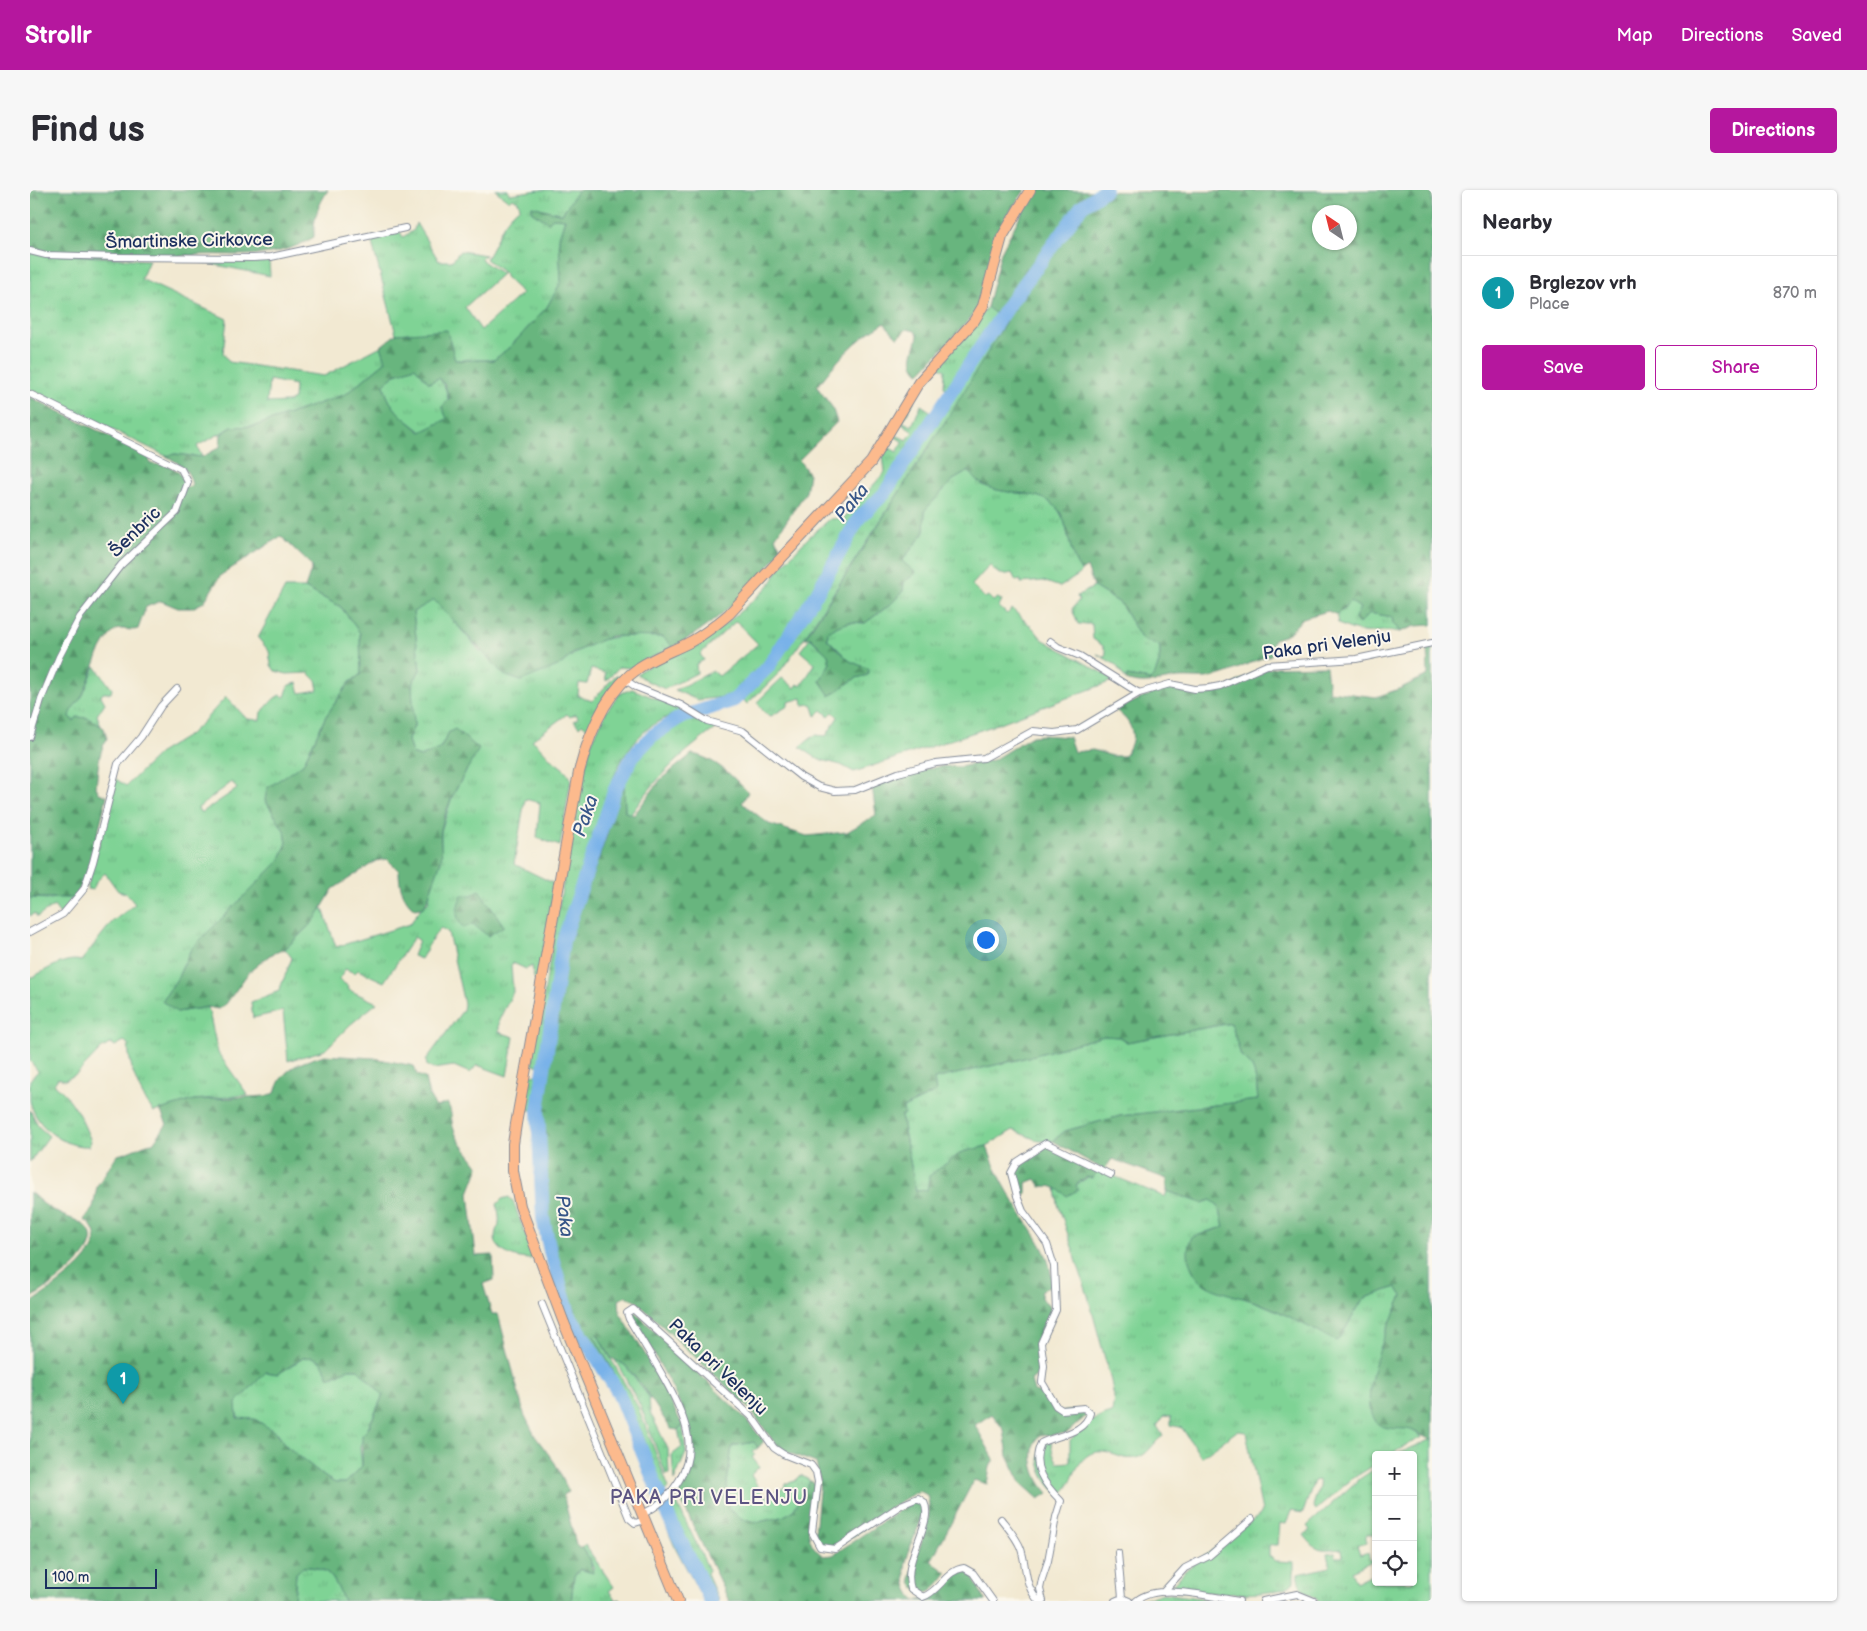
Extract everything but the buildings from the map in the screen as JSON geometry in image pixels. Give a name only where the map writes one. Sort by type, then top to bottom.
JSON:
[{"type":"main road","points":[[678,1601],[540,1260],[520,1206],[513,1171],[513,1144],[516,1124],[579,772],[594,727],[606,704],[624,679],[641,666],[705,634],[730,614],[871,462],[919,382],[974,321],[983,306],[1002,237],[1030,190]]},
{"type":"street","name":"Šmartinske Cirkovce","points":[[30,251],[46,255],[98,257],[271,257],[405,228]]},
{"type":"street","name":"Šenbric","points":[[30,394],[181,469],[188,482],[176,512],[121,565],[80,618],[59,657],[41,700],[30,737]]},
{"type":"street","points":[[1050,641],[1058,647],[1080,656],[1139,693]]},
{"type":"street","name":"Paka pri Velenju","points":[[624,679],[636,687],[681,704],[706,721],[743,730],[800,777],[819,787],[835,791],[855,790],[898,773],[927,766],[984,758],[1033,731],[1054,733],[1077,730],[1139,693],[1170,684],[1195,689],[1209,688],[1220,686],[1267,665],[1356,659],[1432,643]]},
{"type":"street","points":[[30,932],[63,914],[84,889],[93,862],[118,764],[141,737],[161,706],[177,689]]},
{"type":"street","points":[[1043,1601],[1040,1589],[1048,1561],[1056,1517],[1062,1501],[1044,1481],[1039,1470],[1038,1450],[1041,1443],[1074,1431],[1089,1418],[1090,1413],[1084,1408],[1062,1410],[1056,1406],[1042,1382],[1044,1366],[1041,1343],[1056,1310],[1054,1266],[1047,1244],[1023,1210],[1011,1173],[1017,1162],[1046,1143],[1111,1175]]},
{"type":"street","points":[[542,1304],[629,1518],[635,1523],[644,1517]]},
{"type":"street","name":"Paka pri Velenju","points":[[644,1517],[672,1492],[679,1482],[688,1458],[687,1431],[671,1394],[629,1319],[627,1312],[633,1309],[752,1417],[774,1448],[783,1454],[805,1462],[816,1472],[818,1494],[812,1532],[820,1547],[835,1549],[901,1505],[918,1498],[924,1502],[927,1515],[908,1570],[911,1590],[923,1597],[930,1594],[951,1574],[964,1568],[973,1573],[993,1601]]},
{"type":"street","points":[[1001,1519],[1021,1548],[1027,1583],[1031,1593],[1039,1601]]},
{"type":"street","points":[[1164,1591],[1185,1568],[1209,1556],[1252,1519]]},
{"type":"street","points":[[1118,1553],[1122,1598]]},
{"type":"street","points":[[1136,1601],[1148,1594],[1164,1591],[1238,1601]]},
{"type":"street","points":[[1262,1601],[1298,1594],[1314,1601]]},
{"type":"street","points":[[1115,1601],[1122,1598],[1129,1601]]},
{"type":"green space","points":[[30,190],[328,190],[317,212],[314,224],[314,237],[296,246],[263,254],[176,257],[60,255],[30,250]]},
{"type":"green space","points":[[495,190],[508,190],[509,194],[541,190],[578,190],[562,214],[532,206],[553,218],[565,218],[559,238],[561,282],[547,307],[511,346],[494,360],[455,360],[411,333],[396,334],[371,239],[400,232],[403,237],[414,230],[416,223],[439,261],[452,261],[460,251],[486,255],[480,259],[502,274],[465,307],[481,330],[522,293],[505,277],[505,274],[486,259],[503,226],[520,207],[518,201],[512,198],[509,201]]},
{"type":"green space","points":[[578,190],[1025,190],[1011,210],[998,237],[979,309],[921,372],[919,373],[915,368],[912,359],[918,335],[915,331],[907,329],[898,338],[884,323],[864,336],[847,351],[817,387],[832,407],[837,422],[799,460],[809,474],[806,492],[775,538],[782,549],[746,591],[720,616],[705,627],[673,647],[663,637],[611,636],[575,652],[560,665],[521,681],[504,675],[434,600],[413,612],[420,670],[412,684],[414,726],[408,740],[412,754],[420,757],[440,749],[449,732],[455,729],[479,749],[447,808],[441,834],[441,861],[424,907],[415,909],[407,902],[401,887],[399,871],[387,859],[376,861],[333,889],[314,921],[285,949],[270,955],[249,972],[226,1004],[218,1009],[208,1007],[177,1012],[162,1001],[177,979],[191,949],[279,861],[287,843],[285,832],[265,800],[267,788],[303,764],[326,716],[349,683],[361,674],[360,633],[341,607],[305,588],[312,567],[281,536],[221,575],[204,602],[192,608],[178,608],[161,601],[146,607],[138,629],[120,629],[115,631],[104,644],[83,694],[69,717],[74,721],[77,717],[88,718],[104,728],[107,739],[100,756],[96,787],[99,793],[107,796],[88,872],[75,898],[30,898],[30,397],[149,456],[150,464],[173,468],[183,480],[184,487],[192,486],[187,471],[166,456],[175,454],[202,457],[220,447],[221,434],[232,427],[255,426],[346,394],[386,361],[381,346],[396,334],[447,330],[455,360],[494,360],[511,346],[547,307],[561,282],[559,238],[565,219],[553,218],[548,222],[532,212],[532,206],[562,214]],"holes":[[[415,367],[429,383],[439,378],[445,385],[449,399],[442,407],[447,419],[421,432],[393,406],[384,384],[396,374]]]},
{"type":"green space","points":[[1038,190],[1133,192],[1432,190],[1432,625],[1415,626],[1400,632],[1393,623],[1392,617],[1370,613],[1359,624],[1354,619],[1360,608],[1350,601],[1337,615],[1328,611],[1303,618],[1287,635],[1274,639],[1271,655],[1228,673],[1208,678],[1176,678],[1148,683],[1126,680],[1127,676],[1150,680],[1153,677],[1159,664],[1159,645],[1142,640],[1120,603],[1094,587],[1087,567],[1081,571],[1076,564],[1061,513],[1048,501],[1039,497],[989,488],[979,482],[969,471],[953,480],[925,510],[924,533],[902,561],[916,573],[904,582],[903,591],[891,604],[865,623],[850,622],[828,632],[827,639],[850,661],[869,669],[868,675],[856,678],[830,696],[820,681],[830,663],[828,655],[811,638],[805,638],[952,411],[1006,322],[987,307],[1001,252],[1027,203]]},
{"type":"green space","points":[[30,253],[149,260],[141,279],[227,319],[223,353],[229,362],[324,376],[381,346],[386,361],[346,394],[255,426],[232,427],[197,446],[202,457],[175,454],[166,456],[30,389]],"holes":[[[269,380],[295,385],[294,399],[288,402],[267,403]]]},
{"type":"green space","points":[[269,259],[270,276],[192,260]]},
{"type":"green space","points":[[987,307],[1006,322],[982,365],[802,641],[779,673],[747,704],[743,699],[762,679],[809,614],[862,520],[883,503],[933,427],[951,391],[944,387],[945,370],[938,366]]},
{"type":"green space","points":[[415,367],[429,383],[439,378],[448,397],[447,419],[422,432],[403,417],[393,406],[384,384],[396,374]]},
{"type":"green space","points":[[912,400],[914,401],[903,422],[912,426],[921,405],[933,413],[882,491],[860,508],[816,589],[765,666],[732,696],[697,700],[675,690],[713,671],[719,676],[758,644],[736,621],[700,654],[704,660],[696,664],[697,673],[665,689],[637,674],[643,669],[693,647],[723,626],[763,592],[773,580],[777,571],[808,538],[830,519],[844,518],[885,472],[883,455],[888,447],[897,452],[903,442],[894,436],[907,440],[913,432],[899,422]]},
{"type":"green space","points":[[969,471],[979,482],[989,488],[1039,497],[1056,507],[1064,520],[1076,564],[1081,571],[1080,574],[1060,587],[1043,581],[1021,583],[1021,580],[1016,581],[1012,573],[999,574],[990,565],[972,585],[985,598],[988,596],[993,601],[998,598],[1002,601],[999,607],[1007,614],[1012,609],[1042,639],[1115,680],[984,729],[854,772],[841,765],[818,759],[800,747],[815,735],[826,736],[838,717],[833,712],[829,716],[822,710],[816,716],[812,704],[803,705],[802,698],[788,702],[788,706],[771,716],[764,712],[757,702],[782,678],[795,688],[798,684],[801,686],[815,664],[800,651],[810,638],[828,655],[830,663],[820,681],[830,695],[856,678],[868,675],[868,669],[850,661],[827,638],[828,632],[850,622],[865,623],[891,604],[903,591],[902,561],[924,533],[925,510],[953,480]]},
{"type":"green space","points":[[1094,587],[1120,603],[1142,640],[1159,645],[1159,664],[1150,680],[1127,676],[1126,680],[1116,665],[1097,654],[1105,657],[1106,652],[1103,646],[1093,639],[1092,624],[1078,624],[1072,609],[1079,600],[1077,596]]},
{"type":"green space","points":[[285,588],[305,588],[341,607],[360,633],[361,674],[349,683],[326,716],[303,764],[265,800],[285,832],[287,843],[279,861],[191,949],[177,979],[162,1001],[177,1012],[208,1007],[218,1053],[248,1095],[194,1100],[154,1112],[136,1080],[130,1062],[128,1044],[124,1041],[115,1046],[111,1043],[101,1049],[77,1074],[65,1080],[58,1078],[54,1084],[72,1103],[91,1141],[89,1146],[69,1143],[51,1133],[44,1126],[37,1118],[30,1100],[30,1080],[38,1071],[30,1061],[30,978],[55,965],[68,961],[81,961],[112,922],[135,904],[126,893],[118,891],[105,873],[96,882],[93,890],[87,889],[116,779],[126,786],[161,752],[189,735],[226,697],[247,719],[260,720],[261,712],[274,698],[280,695],[285,697],[289,685],[297,683],[300,693],[318,690],[316,680],[309,673],[287,674],[275,671],[271,665],[269,651],[258,638]],"holes":[[[232,782],[237,789],[201,813],[198,808]]]},
{"type":"green space","points":[[434,599],[480,651],[560,665],[586,647],[608,638],[632,636],[663,637],[673,647],[630,668],[619,667],[606,681],[605,673],[591,669],[587,684],[579,683],[578,696],[592,701],[616,675],[619,677],[607,693],[588,729],[582,724],[579,727],[574,721],[578,718],[576,714],[570,717],[567,714],[532,740],[564,769],[571,779],[560,846],[537,838],[540,803],[525,799],[514,864],[555,884],[538,981],[534,978],[532,966],[526,969],[513,963],[511,965],[513,992],[499,1020],[499,1032],[514,1037],[507,1076],[477,1065],[470,1073],[454,1066],[433,1069],[427,1066],[426,1061],[463,1010],[464,1004],[448,932],[441,928],[433,937],[421,959],[413,956],[419,940],[414,937],[384,982],[358,970],[355,973],[345,969],[339,980],[348,986],[347,989],[377,1003],[351,1024],[325,1050],[288,1061],[283,1011],[253,1018],[251,1002],[279,991],[292,958],[285,949],[314,921],[322,906],[336,947],[410,924],[421,908],[428,903],[431,886],[441,861],[441,831],[452,797],[478,749],[455,730],[449,732],[440,749],[420,757],[412,754],[408,740],[414,726],[412,684],[420,670],[413,612]]},
{"type":"green space","points":[[1350,601],[1360,608],[1359,624],[1369,613],[1392,617],[1393,623],[1400,632],[1364,632],[1338,624],[1337,615]]},
{"type":"green space","points":[[1432,647],[1432,1440],[1411,1430],[1387,1428],[1378,1424],[1370,1408],[1372,1376],[1377,1358],[1402,1296],[1396,1287],[1363,1299],[1340,1338],[1336,1341],[1269,1307],[1216,1290],[1204,1284],[1195,1274],[1189,1262],[1188,1249],[1192,1237],[1224,1227],[1219,1206],[1211,1200],[1202,1203],[1167,1191],[1167,1179],[1112,1159],[1104,1170],[1053,1141],[1065,1131],[1120,1116],[1258,1100],[1253,1070],[1241,1056],[1231,1023],[1127,1042],[1119,1037],[1104,1036],[1017,1060],[934,1079],[936,1092],[903,1108],[904,1114],[901,1116],[916,1191],[927,1190],[929,1176],[962,1152],[987,1146],[1003,1183],[1039,1242],[1050,1267],[1052,1286],[1042,1290],[1041,1298],[1050,1306],[1051,1319],[1039,1336],[1039,1374],[1031,1380],[1034,1392],[1043,1394],[1055,1412],[1081,1410],[1086,1416],[1067,1433],[1040,1436],[1036,1439],[1033,1453],[1034,1468],[1036,1475],[1048,1493],[1039,1499],[1021,1483],[1008,1456],[1004,1430],[992,1414],[975,1425],[994,1459],[990,1467],[987,1484],[974,1480],[931,1561],[947,1573],[930,1591],[921,1592],[917,1590],[912,1584],[911,1579],[929,1514],[927,1495],[920,1491],[909,1496],[843,1542],[833,1546],[821,1544],[815,1534],[820,1481],[816,1463],[779,1449],[750,1409],[636,1301],[626,1296],[619,1300],[620,1313],[651,1364],[683,1426],[678,1430],[671,1429],[643,1387],[625,1365],[611,1358],[597,1334],[594,1335],[615,1374],[613,1378],[572,1312],[553,1256],[546,1220],[544,1136],[541,1114],[554,1041],[560,976],[567,945],[607,835],[619,782],[624,782],[625,812],[634,815],[661,779],[692,754],[708,759],[729,774],[748,792],[742,803],[769,824],[807,836],[847,832],[876,815],[872,786],[921,770],[943,766],[960,767],[993,760],[1032,736],[1069,737],[1074,752],[1093,750],[1112,756],[1124,756],[1131,743],[1132,731],[1126,720],[1115,710],[1163,689],[1203,695],[1217,693],[1257,671],[1277,667],[1326,666],[1329,691],[1376,697],[1399,689],[1428,675],[1427,648]]},
{"type":"green space","points":[[95,666],[112,689],[111,693],[103,693],[101,696],[105,703],[97,715],[101,726],[69,718],[69,712],[83,695]]},
{"type":"green space","points":[[632,689],[685,710],[662,719],[644,732],[632,745],[617,769],[593,850],[560,939],[551,987],[541,1066],[532,1064],[577,801],[591,744],[606,712],[619,694]]},
{"type":"green space","points":[[694,717],[715,729],[690,748],[669,768],[631,814],[625,812],[624,782],[631,766],[652,741]]},
{"type":"green space","points":[[479,890],[504,926],[488,936],[473,924],[464,928],[457,917],[458,904],[462,895],[472,895]]},
{"type":"green space","points":[[67,896],[75,898],[60,914],[54,906],[37,917],[35,913],[30,916],[30,898],[50,899]]},
{"type":"green space","points":[[1232,1023],[1241,1056],[1250,1065],[1255,1075],[1258,1100],[1120,1116],[1065,1131],[1053,1141],[1039,1141],[1013,1130],[987,1146],[962,1152],[927,1190],[916,1191],[901,1116],[903,1108],[936,1092],[934,1079],[1017,1060],[1104,1036],[1119,1037],[1127,1042]]},
{"type":"green space","points":[[324,1055],[374,1058],[414,1066],[417,1075],[425,1078],[429,1096],[436,1107],[447,1103],[449,1106],[455,1133],[479,1167],[469,1193],[476,1256],[493,1255],[494,1280],[483,1284],[492,1314],[498,1314],[524,1414],[535,1436],[555,1463],[569,1492],[563,1495],[576,1544],[580,1549],[582,1547],[590,1559],[593,1573],[580,1569],[574,1576],[571,1601],[344,1601],[330,1575],[320,1569],[303,1567],[296,1573],[294,1601],[30,1601],[30,1304],[61,1282],[83,1262],[91,1251],[95,1241],[94,1231],[90,1224],[84,1220],[93,1208],[97,1186],[117,1155],[153,1143],[167,1124],[160,1110],[194,1100],[266,1096],[275,1093],[282,1077],[293,1067]],"holes":[[[312,1357],[321,1361],[329,1377],[348,1369],[358,1369],[383,1395],[368,1429],[362,1435],[362,1466],[346,1483],[335,1483],[325,1477],[284,1444],[278,1434],[255,1419],[237,1418],[236,1403],[266,1372],[278,1374],[303,1358]]]},
{"type":"green space","points":[[530,1074],[540,1076],[533,1111],[523,1108]]},
{"type":"green space","points":[[30,1110],[39,1127],[49,1136],[30,1162]]},
{"type":"green space","points":[[1047,1146],[1099,1170],[1092,1178],[1086,1177],[1076,1185],[1078,1190],[1067,1196],[1058,1189],[1041,1187],[1036,1179],[1026,1183],[1026,1194],[1022,1195],[1012,1172]]},
{"type":"green space","points":[[1099,1170],[1165,1197],[1167,1191],[1202,1203],[1211,1200],[1219,1206],[1224,1227],[1206,1232],[1206,1285],[1261,1304],[1340,1338],[1363,1299],[1396,1287],[1402,1296],[1386,1332],[1412,1430],[1422,1437],[1396,1451],[1372,1451],[1372,1466],[1352,1479],[1316,1510],[1313,1507],[1319,1480],[1314,1481],[1303,1513],[1291,1511],[1286,1524],[1280,1523],[1278,1545],[1269,1545],[1269,1556],[1276,1561],[1294,1562],[1294,1582],[1285,1588],[1272,1592],[1236,1594],[1169,1589],[1187,1569],[1260,1515],[1262,1511],[1246,1432],[1237,1431],[1201,1457],[1182,1428],[1171,1425],[1171,1417],[1164,1416],[1157,1426],[1163,1436],[1140,1456],[1130,1459],[1106,1452],[1093,1453],[1079,1464],[1068,1486],[1061,1494],[1055,1491],[1044,1477],[1039,1459],[1044,1445],[1051,1442],[1053,1454],[1058,1463],[1070,1462],[1070,1440],[1089,1424],[1112,1413],[1114,1397],[1088,1296],[1058,1204],[1056,1187],[1076,1185]]},
{"type":"green space","points":[[30,1192],[50,1209],[85,1226],[91,1235],[90,1245],[73,1267],[30,1299]]},
{"type":"green space","points":[[509,1197],[513,1201],[533,1258],[524,1259],[511,1255],[500,1249],[497,1244],[495,1238],[499,1226],[499,1214],[497,1204],[502,1199]]},
{"type":"green space","points":[[635,1312],[742,1415],[764,1441],[758,1448],[754,1442],[732,1446],[727,1483],[728,1509],[744,1520],[758,1522],[782,1517],[793,1511],[810,1481],[815,1483],[809,1530],[814,1548],[823,1556],[833,1555],[913,1501],[919,1500],[925,1505],[905,1566],[905,1578],[908,1589],[915,1600],[932,1598],[962,1570],[970,1573],[986,1601],[729,1601],[677,1492],[690,1463],[692,1444],[689,1430],[676,1397],[632,1314]]},
{"type":"green space","points":[[597,1334],[638,1407],[669,1488],[663,1493],[642,1433],[593,1335]]},
{"type":"green space","points":[[312,1357],[321,1361],[333,1377],[343,1369],[358,1369],[383,1395],[360,1446],[362,1466],[346,1483],[335,1483],[325,1477],[284,1444],[278,1433],[238,1418],[235,1403],[266,1372],[278,1374],[303,1358]]},
{"type":"green space","points":[[614,1358],[625,1365],[649,1397],[650,1412],[668,1449],[669,1474],[666,1475],[641,1407]]},
{"type":"green space","points":[[683,1426],[686,1453],[674,1481],[672,1455],[682,1447],[678,1430]]},
{"type":"green space","points":[[1432,1440],[1432,1601],[1319,1601],[1302,1587],[1299,1583],[1298,1574],[1330,1567],[1327,1554],[1335,1553],[1336,1557],[1343,1557],[1342,1549],[1320,1550],[1316,1548],[1304,1535],[1310,1530],[1307,1526],[1358,1480],[1372,1471],[1372,1535],[1366,1535],[1366,1542],[1357,1546],[1360,1555],[1368,1552],[1372,1564],[1371,1562],[1351,1571],[1356,1582],[1372,1574],[1372,1586],[1417,1586],[1417,1451],[1404,1451]]},
{"type":"green space","points":[[755,1442],[758,1448],[753,1451],[755,1455],[752,1457],[759,1467],[751,1475],[764,1497],[784,1488],[785,1484],[795,1481],[801,1475],[810,1481],[793,1511],[782,1517],[758,1522],[744,1520],[728,1509],[727,1483],[732,1446]]},
{"type":"green space","points":[[674,1497],[709,1570],[707,1574],[719,1601],[714,1601],[667,1503]]},
{"type":"green space","points":[[662,1507],[708,1601],[704,1601],[674,1545],[659,1510]]},
{"type":"green space","points":[[585,1545],[614,1587],[609,1591],[616,1600],[620,1599],[622,1601],[571,1601],[574,1576],[580,1569],[589,1572],[594,1568],[582,1547]]},
{"type":"green space","points":[[303,1567],[320,1569],[330,1575],[344,1601],[294,1601],[296,1573]]},
{"type":"green space","points":[[1163,1593],[1221,1601],[1139,1601]]},
{"type":"waterway","name":"Paka","points":[[711,1601],[669,1518],[618,1392],[569,1314],[550,1251],[543,1218],[538,1110],[563,941],[615,789],[633,756],[652,736],[679,718],[734,700],[768,667],[817,593],[859,518],[884,494],[1007,307],[1082,206],[1105,190]]},
{"type":"place","name":"Brglezov vrh","points":[[123,1404]]},
{"type":"district","name":"PAKA PRI VELENJU","points":[[709,1498]]}]
